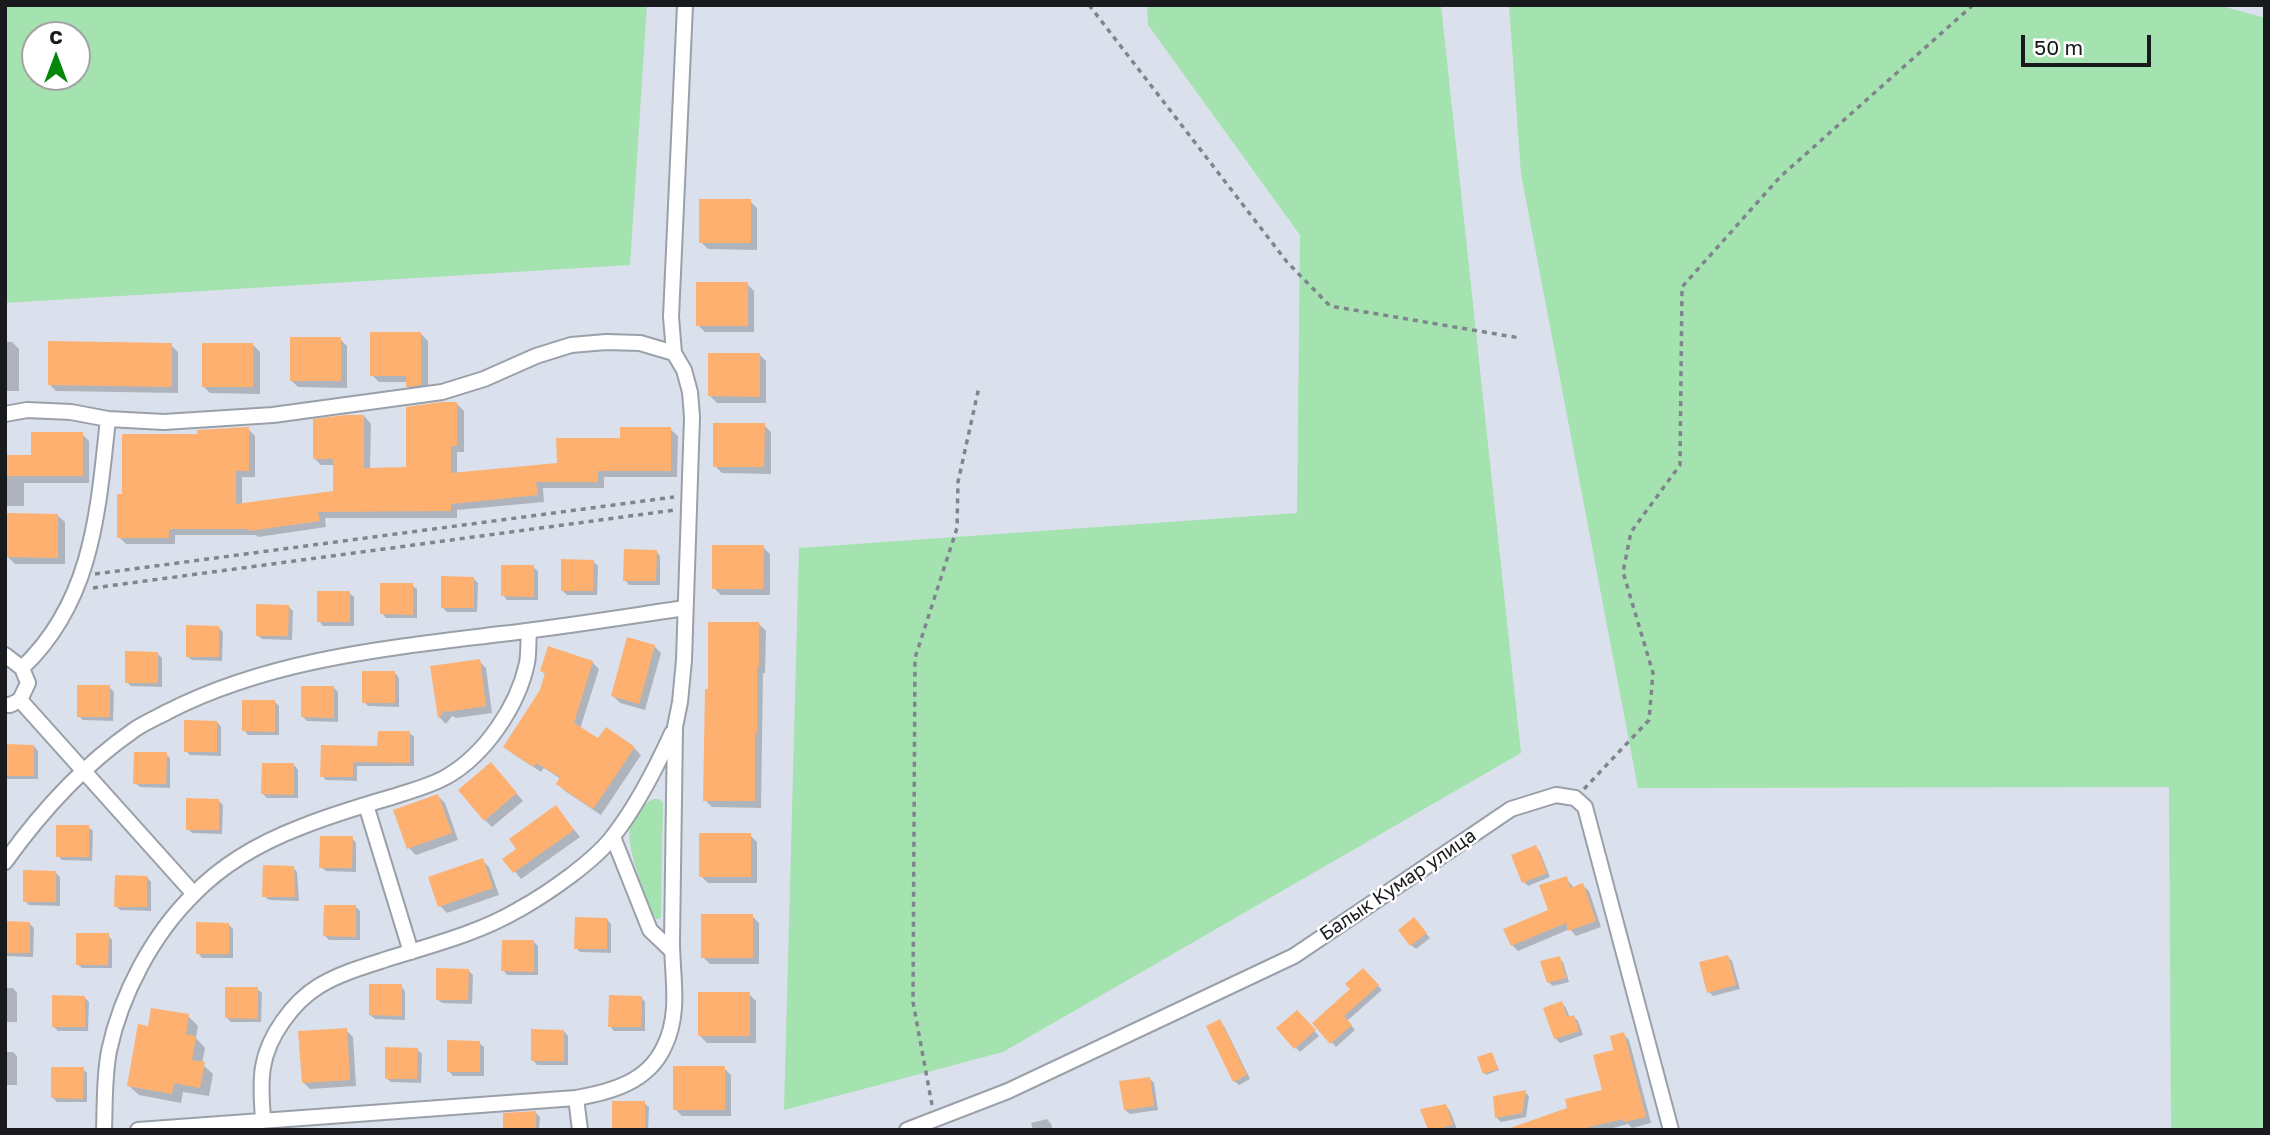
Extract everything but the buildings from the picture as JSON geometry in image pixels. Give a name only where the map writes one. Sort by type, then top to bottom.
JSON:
[{"type":"street","points":[[138,1130],[602,1094],[629,1084],[651,1066],[664,1049],[675,1009],[672,951],[675,727],[680,702],[692,417],[690,392],[684,370],[674,353],[671,317],[685,5]]},
{"type":"street","points":[[5,414],[27,410],[71,412],[108,419],[164,422],[247,418],[442,392],[484,379],[536,356],[571,345],[640,343],[674,353]]},
{"type":"street","points":[[22,668],[54,630],[83,576],[94,534],[108,419]]},
{"type":"street","points":[[5,862],[26,833],[83,772],[135,729],[189,701],[246,679],[363,652],[685,608]]},
{"type":"street","points":[[104,1130],[109,1052],[118,1017],[131,984],[148,956],[194,894],[224,868],[261,845],[300,827],[446,777],[472,758],[490,738],[520,687],[527,662],[529,631]]},
{"type":"street","points":[[5,655],[22,668],[28,683],[20,700],[5,705]]},
{"type":"street","points":[[20,700],[194,894]]},
{"type":"street","points":[[263,1121],[263,1066],[271,1043],[286,1018],[302,1000],[319,986],[348,972],[476,929],[516,912],[543,895],[613,837],[656,768],[675,727]]},
{"type":"street","name":"Балык Кумар улица","points":[[907,1130],[1008,1091],[1294,956],[1511,809],[1556,795],[1575,798]]},
{"type":"street","points":[[1575,798],[1585,807],[1671,1130]]},
{"type":"street","points":[[366,805],[411,952]]},
{"type":"street","points":[[613,837],[650,930],[672,951]]},
{"type":"street","points":[[576,1098],[580,1130]]},
{"type":"path","points":[[1088,5],[1287,262],[1330,306],[1520,338]]},
{"type":"path","points":[[1575,798],[1649,720],[1653,673],[1623,572],[1631,532],[1680,465],[1682,287],[1780,177],[1973,5]]},
{"type":"path","points":[[935,1119],[913,1002],[915,658],[957,527],[958,482],[979,387]]},
{"type":"path","points":[[83,576],[689,502]]},
{"type":"path","points":[[77,590],[689,502]]},
{"type":"green space","points":[[5,5],[647,5],[630,265],[5,303]]},
{"type":"green space","points":[[1147,5],[1441,5],[1521,753],[1003,1052],[784,1110],[799,548],[1297,513],[1300,235],[1148,25]]},
{"type":"green space","points":[[1509,5],[2218,5],[2265,18],[2265,1130],[2171,1130],[2169,787],[1638,788],[1521,174]]},
{"type":"green space","points":[[653,799],[659,799],[663,803],[659,919],[656,919],[642,888],[629,837],[636,815]]}]
